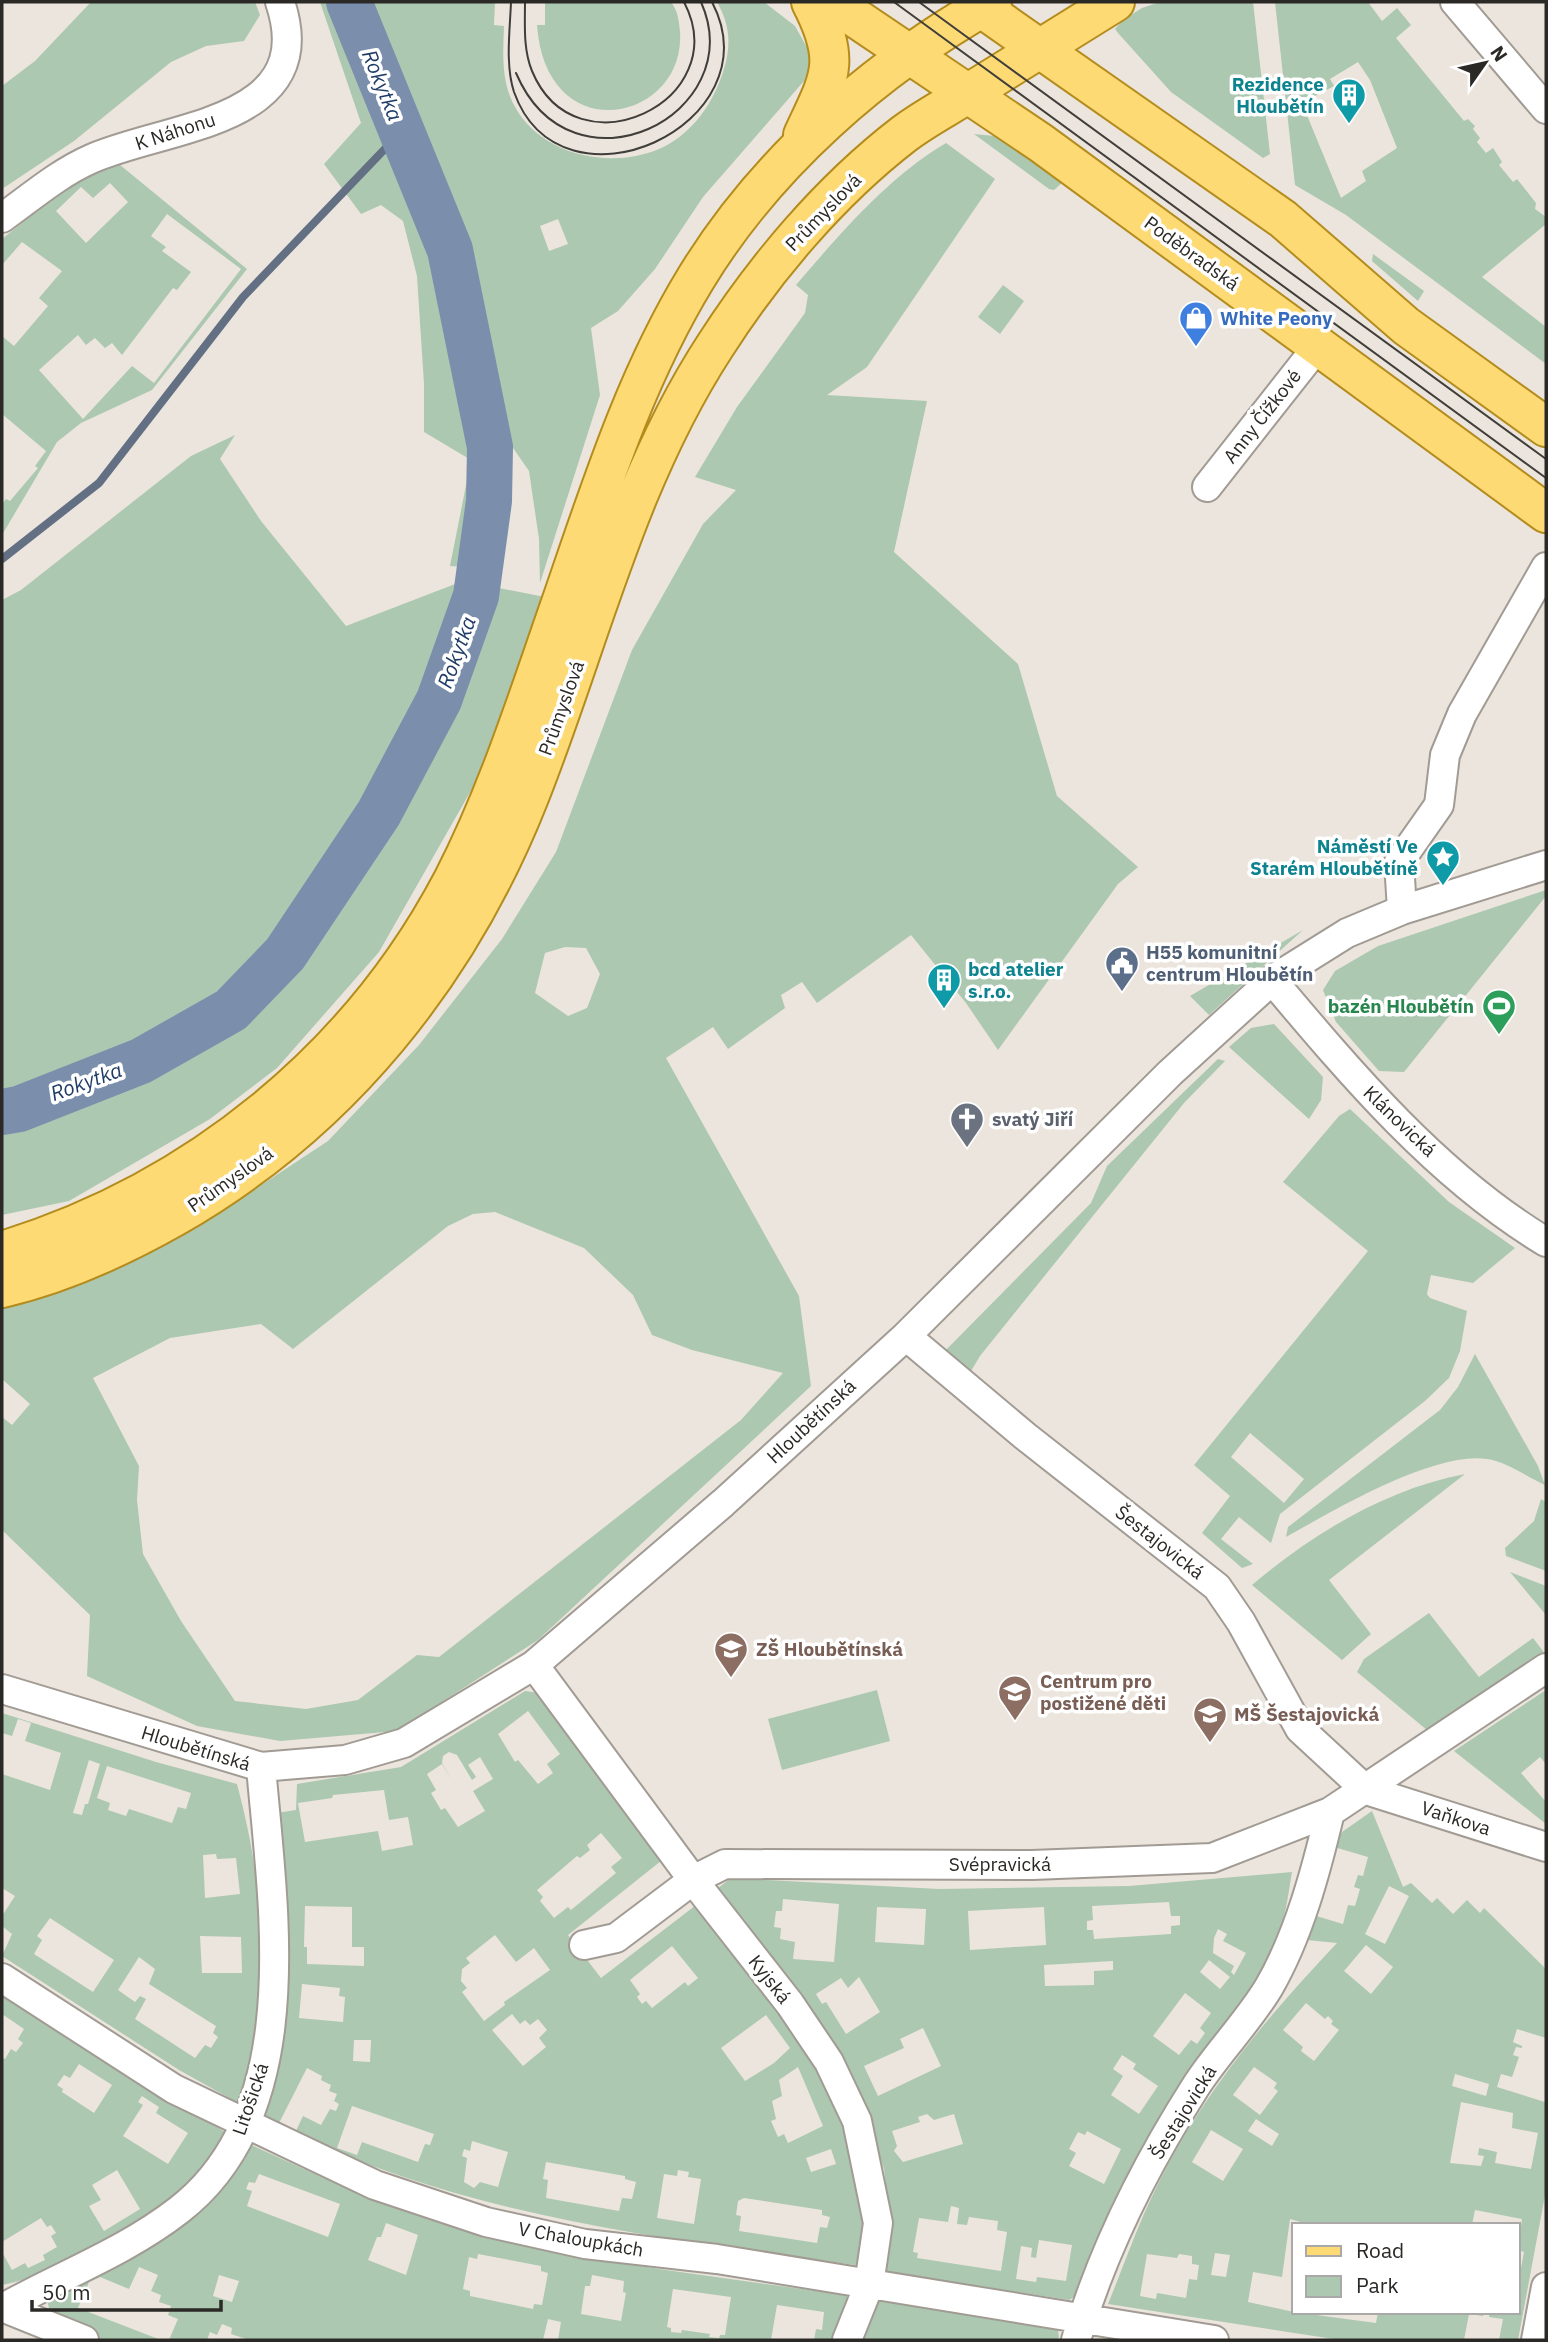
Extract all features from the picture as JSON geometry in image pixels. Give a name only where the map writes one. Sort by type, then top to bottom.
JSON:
[{"type":"main road","points":[[795,153],[826,86],[831,64],[827,38],[811,2]]},
{"type":"main road","name":"Poděbradská","points":[[832,2],[908,56],[1041,143],[1546,513]]},
{"type":"main road","name":"Průmyslová","points":[[2,1288],[106,1251],[223,1187],[328,1104],[395,1031],[453,950],[502,862],[552,737],[633,506],[676,409],[765,275],[829,203],[904,134],[1115,2]]},
{"type":"main road","points":[[982,4],[1283,219],[1406,326],[1546,427]]},
{"type":"main road","name":"Průmyslová","points":[[2,1251],[60,1231],[121,1204],[180,1172],[236,1134],[287,1092],[335,1045],[399,967],[452,880],[481,820],[528,696],[619,436],[656,352],[697,277],[751,202],[795,153],[858,95],[982,4]]},
{"type":"street","name":"K Náhonu","points":[[2,218],[90,159],[216,118],[262,96],[274,83],[285,54],[288,33],[280,2]]},
{"type":"street","points":[[1455,2],[1546,109]]},
{"type":"street","name":"Anny Čížkové","points":[[1207,487],[1318,346]]},
{"type":"street","points":[[1402,910],[1399,862],[1439,805],[1445,755],[1462,714],[1546,567]]},
{"type":"street","name":"Hloubětínská","points":[[2,1689],[261,1767],[345,1760],[404,1744],[534,1665],[723,1503],[906,1336],[1170,1073],[1272,980],[1347,933],[1402,910],[1546,864]]},
{"type":"street","name":"Klánovická","points":[[1272,980],[1353,1076],[1454,1174],[1546,1242]]},
{"type":"street","name":"Šestajovická","points":[[906,1336],[1025,1436],[1217,1587],[1241,1622],[1300,1729],[1366,1790]]},
{"type":"street","name":"Kyjská","points":[[534,1665],[693,1880],[798,2015],[829,2062],[857,2121],[878,2223],[869,2285],[847,2340]]},
{"type":"street","name":"Svépravická","points":[[584,1945],[616,1938],[693,1880],[725,1864],[1032,1865],[1212,1858],[1330,1812],[1546,1668]]},
{"type":"street","name":"Litošická","points":[[3,2307],[126,2247],[180,2210],[217,2176],[246,2125],[270,2037],[275,1966],[273,1879],[261,1767]]},
{"type":"street","name":"Vaňkova","points":[[1366,1790],[1546,1847]]},
{"type":"street","name":"Šestajovická","points":[[1079,2330],[1112,2239],[1151,2161],[1197,2085],[1269,1987],[1297,1923],[1330,1812]]},
{"type":"street","name":"V Chaloupkách","points":[[2,1978],[174,2089],[375,2185],[486,2222],[585,2244],[717,2259],[869,2285],[1079,2330],[1214,2340]]},
{"type":"street","points":[[1536,2340],[1546,2287]]},
{"type":"street","points":[[3,2307],[84,2340]]},
{"type":"green space","points":[[91,2],[255,2],[260,15],[244,41],[206,46],[171,62],[74,141],[2,189],[2,86],[35,61]]},
{"type":"green space","points":[[320,2],[338,2],[427,220],[478,417],[484,476],[467,567],[450,566],[471,460],[424,432],[424,384],[417,276],[403,221],[381,205],[361,214],[324,164],[361,123]]},
{"type":"green space","points":[[362,2],[495,2],[494,25],[504,26],[505,77],[514,105],[526,122],[541,136],[578,154],[598,157],[619,158],[659,149],[680,137],[697,120],[716,89],[727,58],[727,30],[717,2],[764,2],[795,26],[809,51],[809,68],[804,81],[703,197],[655,269],[618,311],[591,328],[600,395],[540,583],[539,539],[529,471],[506,438],[469,284],[423,152]],"holes":[[[558,219],[568,244],[549,251],[540,226]]]},
{"type":"green space","points":[[545,2],[671,2],[677,13],[680,32],[676,63],[661,87],[640,103],[614,110],[588,107],[564,92],[546,65],[537,25],[545,25]]},
{"type":"green space","points":[[1160,2],[1253,2],[1270,154],[1263,158],[1171,92],[1115,29],[1123,20],[1142,8]]},
{"type":"green space","points":[[1275,2],[1368,2],[1382,21],[1397,8],[1411,25],[1396,38],[1464,121],[1468,119],[1475,126],[1473,129],[1480,138],[1477,142],[1486,153],[1493,148],[1502,162],[1499,165],[1513,182],[1517,179],[1536,203],[1535,209],[1546,217],[1546,224],[1482,277],[1546,327],[1546,364],[1346,215],[1295,185]],"holes":[[[1358,62],[1370,80],[1397,148],[1362,171],[1366,181],[1341,198],[1302,103],[1334,86],[1330,79]]]},
{"type":"green space","points":[[974,134],[1005,137],[1065,180],[1054,190],[1049,189]]},
{"type":"green space","points":[[92,142],[247,269],[152,390],[81,423],[57,442],[2,535],[2,504],[6,499],[10,501],[38,468],[35,466],[46,451],[2,414],[2,336],[14,346],[48,306],[39,298],[62,271],[22,242],[2,265],[2,239],[27,219],[14,195]],"holes":[[[110,183],[128,202],[86,243],[56,211],[81,187],[93,198]],[[167,214],[241,269],[154,383],[132,366],[83,419],[39,370],[78,335],[86,345],[95,338],[105,348],[112,343],[122,355],[173,288],[177,290],[191,272],[162,251],[166,247],[151,236]]]},
{"type":"green space","points":[[946,143],[995,179],[867,367],[827,395],[927,401],[894,552],[1018,664],[1057,796],[1138,867],[1118,884],[998,1050],[966,1003],[911,935],[817,1003],[802,982],[781,995],[785,1008],[728,1049],[713,1027],[666,1058],[799,1296],[811,1386],[538,1640],[397,1731],[280,1741],[197,1726],[87,1676],[90,1615],[2,1530],[2,1417],[12,1425],[30,1404],[2,1379],[2,1306],[68,1288],[225,1209],[328,1141],[419,1045],[502,939],[556,852],[632,650],[703,524],[736,490],[695,477],[737,407],[805,313],[808,295],[796,285],[865,208],[924,157]],"holes":[[[565,947],[586,948],[600,974],[587,1008],[568,1016],[535,993],[545,953]],[[495,1212],[584,1248],[633,1295],[652,1335],[692,1350],[783,1373],[741,1420],[439,1657],[417,1655],[358,1700],[306,1709],[235,1701],[181,1621],[143,1554],[137,1500],[139,1466],[93,1378],[170,1338],[261,1324],[293,1349],[448,1226],[473,1214]]]},
{"type":"green space","points":[[1373,254],[1424,291],[1418,301],[1372,261]]},
{"type":"green space","points":[[1003,285],[1024,301],[1000,334],[978,317]]},
{"type":"green space","points":[[235,435],[220,459],[261,521],[346,626],[463,581],[545,597],[489,759],[379,952],[277,1068],[210,1119],[69,1201],[2,1215],[2,600],[21,590],[191,456]]},
{"type":"green space","points":[[1546,890],[1546,896],[1404,1072],[1379,1071],[1336,1022],[1323,990],[1335,971],[1378,946]]},
{"type":"green space","points":[[1303,930],[1209,1015],[1190,996]]},
{"type":"green space","points":[[1274,1024],[1323,1077],[1321,1100],[1309,1119],[1229,1047],[1251,1028]]},
{"type":"green space","points":[[1218,1059],[1225,1061],[1184,1103],[980,1356],[968,1376],[942,1354],[1091,1203],[1107,1166]]},
{"type":"green space","points":[[1350,1109],[1449,1202],[1515,1248],[1473,1283],[1431,1275],[1427,1294],[1430,1298],[1467,1311],[1460,1351],[1449,1378],[1425,1401],[1280,1514],[1271,1543],[1239,1517],[1221,1539],[1253,1564],[1242,1568],[1202,1533],[1230,1496],[1194,1465],[1368,1251],[1283,1182],[1339,1116]],"holes":[[[1250,1433],[1304,1479],[1284,1503],[1231,1457]]]},
{"type":"green space","points":[[1475,1354],[1538,1466],[1545,1485],[1496,1461],[1474,1458],[1448,1462],[1389,1483],[1286,1537],[1288,1527],[1440,1410],[1458,1387]]},
{"type":"green space","points":[[1465,1474],[1329,1580],[1371,1634],[1342,1660],[1252,1585],[1299,1548],[1351,1516],[1407,1490]]},
{"type":"green space","points":[[1541,1499],[1546,1502],[1546,1571],[1506,1556],[1505,1548],[1534,1521]]},
{"type":"green space","points":[[1510,1572],[1546,1586],[1546,1615]]},
{"type":"green space","points":[[1429,1613],[1479,1677],[1533,1638],[1546,1655],[1433,1735],[1357,1672],[1364,1659]]},
{"type":"green space","points":[[877,1690],[890,1741],[782,1770],[768,1719]]},
{"type":"green space","points":[[1546,1690],[1546,1764],[1540,1757],[1521,1773],[1546,1802],[1546,1824],[1454,1751]]},
{"type":"green space","points":[[525,1691],[539,1693],[666,1857],[568,1935],[601,1978],[700,1902],[804,2046],[844,2125],[858,2166],[866,2210],[861,2263],[855,2265],[712,2245],[569,2221],[499,2205],[362,2162],[295,2133],[303,2116],[321,2125],[330,2109],[336,2111],[339,2104],[334,2101],[337,2094],[329,2091],[331,2085],[321,2080],[322,2076],[307,2068],[278,2125],[262,2117],[270,1814],[296,1810],[297,1784],[401,1767]],"holes":[[[528,1711],[560,1754],[547,1764],[553,1773],[538,1784],[518,1760],[515,1762],[498,1734]],[[449,1752],[457,1755],[472,1780],[476,1777],[468,1765],[480,1757],[493,1779],[473,1791],[485,1811],[458,1827],[445,1808],[441,1810],[431,1793],[436,1790],[427,1774],[442,1764],[452,1781],[442,1763],[443,1756]],[[384,1790],[389,1820],[408,1817],[413,1845],[382,1851],[378,1831],[305,1842],[298,1803],[332,1798],[333,1795]],[[601,1833],[622,1858],[611,1867],[616,1873],[571,1910],[568,1907],[554,1918],[540,1901],[543,1897],[537,1890],[577,1856],[580,1858],[590,1850],[587,1845]],[[305,1906],[352,1907],[352,1947],[364,1947],[364,1966],[307,1964],[307,1947],[304,1947]],[[495,1935],[516,1962],[534,1948],[550,1970],[504,2002],[505,2005],[484,2021],[462,1992],[467,1988],[461,1981],[462,1969],[470,1963],[466,1958]],[[672,1946],[698,1978],[688,1986],[685,1982],[652,2008],[646,2001],[642,2004],[637,1997],[640,1994],[630,1980]],[[302,1984],[340,1988],[339,1996],[345,1997],[343,2022],[299,2018]],[[512,2014],[520,2024],[525,2020],[530,2025],[538,2019],[547,2030],[539,2038],[546,2047],[523,2066],[492,2030]],[[766,2015],[790,2048],[774,2063],[745,2081],[721,2048]],[[354,2040],[371,2040],[370,2062],[353,2061]],[[798,2067],[823,2126],[788,2143],[784,2134],[778,2137],[771,2121],[776,2119],[772,2101],[782,2096],[779,2080]],[[352,2106],[434,2134],[430,2145],[425,2144],[418,2162],[362,2142],[357,2155],[337,2148]],[[472,2141],[508,2152],[498,2187],[480,2182],[474,2188],[464,2182],[467,2158],[462,2156],[464,2149],[470,2151]],[[831,2149],[836,2164],[811,2172],[806,2158]],[[546,2162],[625,2176],[625,2179],[636,2182],[632,2199],[622,2198],[619,2211],[546,2198],[548,2180],[543,2179]],[[678,2170],[689,2172],[688,2177],[701,2179],[694,2224],[657,2218],[664,2174],[677,2176]],[[744,2198],[822,2210],[822,2215],[830,2217],[827,2228],[820,2227],[817,2243],[739,2231],[741,2216],[736,2215],[738,2201]]]},
{"type":"green space","points":[[2,1713],[156,1762],[237,1784],[254,1863],[261,1944],[257,2011],[242,2105],[179,2070],[2,1956],[12,1934],[2,1926],[2,1916],[15,1896],[2,1888],[2,1774],[50,1790],[61,1753],[25,1741],[31,1723],[18,1719],[12,1736],[2,1733]],"holes":[[[89,1760],[100,1764],[82,1815],[73,1813]],[[107,1766],[191,1793],[186,1809],[178,1807],[172,1823],[129,1809],[126,1816],[108,1810],[110,1803],[97,1798]],[[216,1854],[217,1859],[236,1858],[240,1894],[205,1898],[203,1855]],[[50,1918],[114,1960],[93,1992],[34,1954],[42,1940],[37,1936]],[[200,1936],[241,1937],[242,1973],[202,1973]],[[139,1957],[155,1969],[149,1984],[216,2026],[213,2033],[218,2037],[211,2048],[205,2045],[195,2058],[135,2019],[146,1999],[140,1996],[135,2002],[118,1990]]]},
{"type":"green space","points":[[1372,1811],[1403,1887],[1411,1883],[1432,1903],[1437,1898],[1453,1914],[1467,1900],[1480,1913],[1484,1908],[1546,1969],[1546,2038],[1517,2029],[1513,2042],[1522,2048],[1516,2047],[1513,2055],[1519,2057],[1512,2077],[1501,2074],[1497,2087],[1545,2102],[1546,2099],[1546,2190],[1518,2340],[1499,2340],[1503,2319],[1489,2317],[1490,2314],[1520,2314],[1520,2268],[1524,2252],[1520,2251],[1522,2219],[1475,2210],[1472,2223],[1304,2223],[1290,2219],[1282,2277],[1253,2272],[1248,2302],[1292,2312],[1292,2314],[1376,2323],[1378,2314],[1469,2314],[1464,2340],[1340,2340],[1108,2304],[1150,2200],[1194,2120],[1261,2028],[1337,1943],[1307,1940],[1313,1915],[1343,1924],[1348,1905],[1355,1906],[1360,1889],[1354,1887],[1358,1875],[1363,1876],[1368,1857],[1334,1847],[1342,1832]],"holes":[[[1389,1886],[1409,1896],[1385,1944],[1365,1934]],[[1366,1945],[1393,1967],[1371,1994],[1344,1971]],[[1306,2003],[1325,2019],[1328,2016],[1333,2021],[1331,2024],[1339,2030],[1314,2061],[1301,2051],[1303,2047],[1283,2030]],[[1254,2067],[1277,2083],[1274,2088],[1278,2091],[1260,2115],[1233,2095]],[[1455,2074],[1489,2084],[1486,2096],[1452,2086]],[[1461,2102],[1513,2113],[1512,2128],[1538,2133],[1531,2169],[1495,2163],[1497,2152],[1479,2148],[1478,2155],[1484,2156],[1481,2166],[1450,2163]],[[1256,2119],[1279,2134],[1272,2146],[1248,2131]],[[1211,2130],[1243,2149],[1223,2181],[1192,2162]],[[1215,2253],[1230,2255],[1226,2277],[1211,2275]],[[1147,2254],[1177,2258],[1179,2254],[1192,2256],[1192,2264],[1199,2265],[1197,2280],[1189,2279],[1186,2298],[1157,2293],[1156,2299],[1140,2296]]]},
{"type":"green space","points":[[1292,1872],[1284,1918],[1259,1978],[1148,2137],[1119,2194],[1080,2294],[1069,2300],[887,2272],[890,2218],[884,2169],[867,2119],[801,1997],[718,1888],[731,1878],[939,1889],[1129,1886]],"holes":[[[783,1899],[839,1904],[834,1962],[793,1959],[795,1942],[780,1939],[781,1928],[774,1927],[776,1911],[782,1911]],[[1169,1902],[1171,1916],[1180,1916],[1180,1925],[1171,1926],[1171,1934],[1094,1939],[1093,1930],[1087,1930],[1087,1921],[1093,1920],[1092,1906]],[[877,1907],[926,1909],[924,1945],[875,1942]],[[1044,1907],[1046,1945],[970,1950],[968,1911]],[[1218,1929],[1227,1934],[1223,1941],[1246,1953],[1234,1975],[1231,1972],[1234,1966],[1213,1953]],[[1209,1960],[1230,1977],[1220,1989],[1200,1972]],[[1113,1961],[1113,1970],[1094,1971],[1094,1985],[1045,1986],[1044,1965]],[[859,1977],[880,2012],[846,2034],[826,2002],[822,2004],[816,1994],[841,1978],[848,1988]],[[1185,1993],[1211,2013],[1200,2028],[1205,2033],[1197,2044],[1191,2040],[1179,2055],[1153,2036]],[[923,2028],[941,2066],[878,2096],[864,2066],[904,2048],[900,2039]],[[1122,2055],[1136,2064],[1133,2069],[1158,2086],[1139,2114],[1111,2095],[1123,2076],[1113,2069]],[[927,2114],[934,2120],[954,2114],[963,2144],[903,2162],[894,2151],[897,2146],[892,2131],[920,2122],[918,2117]],[[1087,2131],[1121,2149],[1104,2184],[1069,2166],[1076,2153],[1069,2149],[1078,2132],[1085,2135]],[[951,2206],[959,2208],[957,2224],[967,2225],[969,2217],[998,2221],[997,2230],[1007,2232],[1001,2271],[917,2258],[918,2253],[913,2252],[919,2218],[948,2222]],[[1039,2240],[1072,2245],[1066,2281],[1037,2277],[1036,2282],[1016,2279],[1021,2246],[1032,2248],[1031,2257],[1036,2258]]]},
{"type":"green space","points":[[2,1991],[228,2134],[197,2178],[132,2229],[80,2258],[27,2279],[2,2285],[2,2252],[12,2270],[25,2263],[28,2268],[45,2260],[43,2255],[57,2247],[51,2236],[56,2233],[51,2225],[47,2227],[41,2218],[2,2242],[2,2058],[5,2059],[11,2049],[16,2052],[23,2043],[18,2039],[24,2029],[2,2014]],"holes":[[[79,2064],[112,2085],[94,2113],[62,2092],[63,2089],[57,2085],[64,2075],[70,2078]],[[142,2096],[159,2107],[156,2113],[188,2133],[168,2164],[123,2136],[143,2105],[138,2102]],[[117,2170],[140,2209],[104,2231],[89,2206],[101,2200],[92,2185]]]},
{"type":"green space","points":[[249,2144],[399,2209],[500,2239],[600,2259],[850,2296],[833,2340],[814,2340],[816,2329],[822,2330],[824,2312],[777,2305],[771,2340],[558,2340],[561,2322],[548,2319],[543,2340],[249,2340],[231,2334],[232,2328],[222,2324],[217,2335],[210,2332],[207,2340],[169,2340],[178,2319],[168,2315],[171,2306],[159,2302],[161,2295],[151,2291],[158,2275],[139,2267],[129,2289],[100,2277],[89,2282],[78,2308],[161,2340],[104,2340],[52,2320],[46,2296]],"holes":[[[259,2174],[340,2204],[328,2237],[247,2206],[252,2191],[246,2189],[249,2182],[255,2183]],[[386,2223],[418,2235],[406,2275],[368,2260],[377,2237],[381,2237]],[[478,2254],[541,2266],[541,2271],[548,2273],[542,2305],[534,2304],[533,2309],[470,2296],[470,2291],[463,2289],[469,2257],[477,2259]],[[219,2275],[239,2281],[232,2302],[213,2296]],[[592,2275],[624,2281],[623,2292],[626,2293],[621,2321],[581,2314],[585,2286],[590,2286]],[[673,2289],[731,2297],[725,2335],[720,2335],[719,2338],[709,2337],[710,2334],[682,2330],[681,2333],[671,2332],[671,2328],[667,2327]]]},
{"type":"green space","points":[[888,2295],[1058,2327],[1059,2340],[857,2340],[870,2306]]},
{"type":"waterway","name":"Rokytka","points":[[2,1112],[19,1109],[141,1061],[231,1010],[285,954],[379,813],[439,700],[476,596],[489,501],[490,447],[450,250],[349,2]]},
{"type":"waterway","points":[[2,559],[99,483],[243,297],[402,131]]},
{"type":"tram line","points":[[511,2],[511,81],[514,92],[539,131],[574,150],[614,154],[655,142],[690,119],[715,86],[724,47],[712,2]]},
{"type":"tram line","points":[[525,2],[525,36],[529,63],[553,103],[582,119],[613,122],[644,113],[670,95],[688,69],[694,38],[684,2]]},
{"type":"tram line","points":[[516,73],[542,112],[576,133],[612,138],[648,129],[679,109],[701,79],[710,43],[701,2]]},
{"type":"tram line","points":[[894,2],[1546,478]]},
{"type":"tram line","points":[[919,2],[1546,459]]},
{"type":"place","name":"Rezidence Hloubětín","points":[[1349,125]]},
{"type":"place","name":"White Peony","points":[[1196,348]]},
{"type":"place","name":"Náměstí Ve Starém Hloubětíně","points":[[1443,887]]},
{"type":"place","name":"H55 komunitní centrum Hloubětín","points":[[1122,993]]},
{"type":"place","name":"bcd atelier s.r.o.","points":[[944,1010]]},
{"type":"place","name":"bazén Hloubětín","points":[[1499,1036]]},
{"type":"place","name":"svatý Jiří","points":[[967,1149]]},
{"type":"place","name":"ZŠ Hloubětínská","points":[[731,1679]]},
{"type":"place","name":"Centrum pro postižené děti","points":[[1015,1722]]},
{"type":"place","name":"MŠ Šestajovická","points":[[1210,1744]]}]
